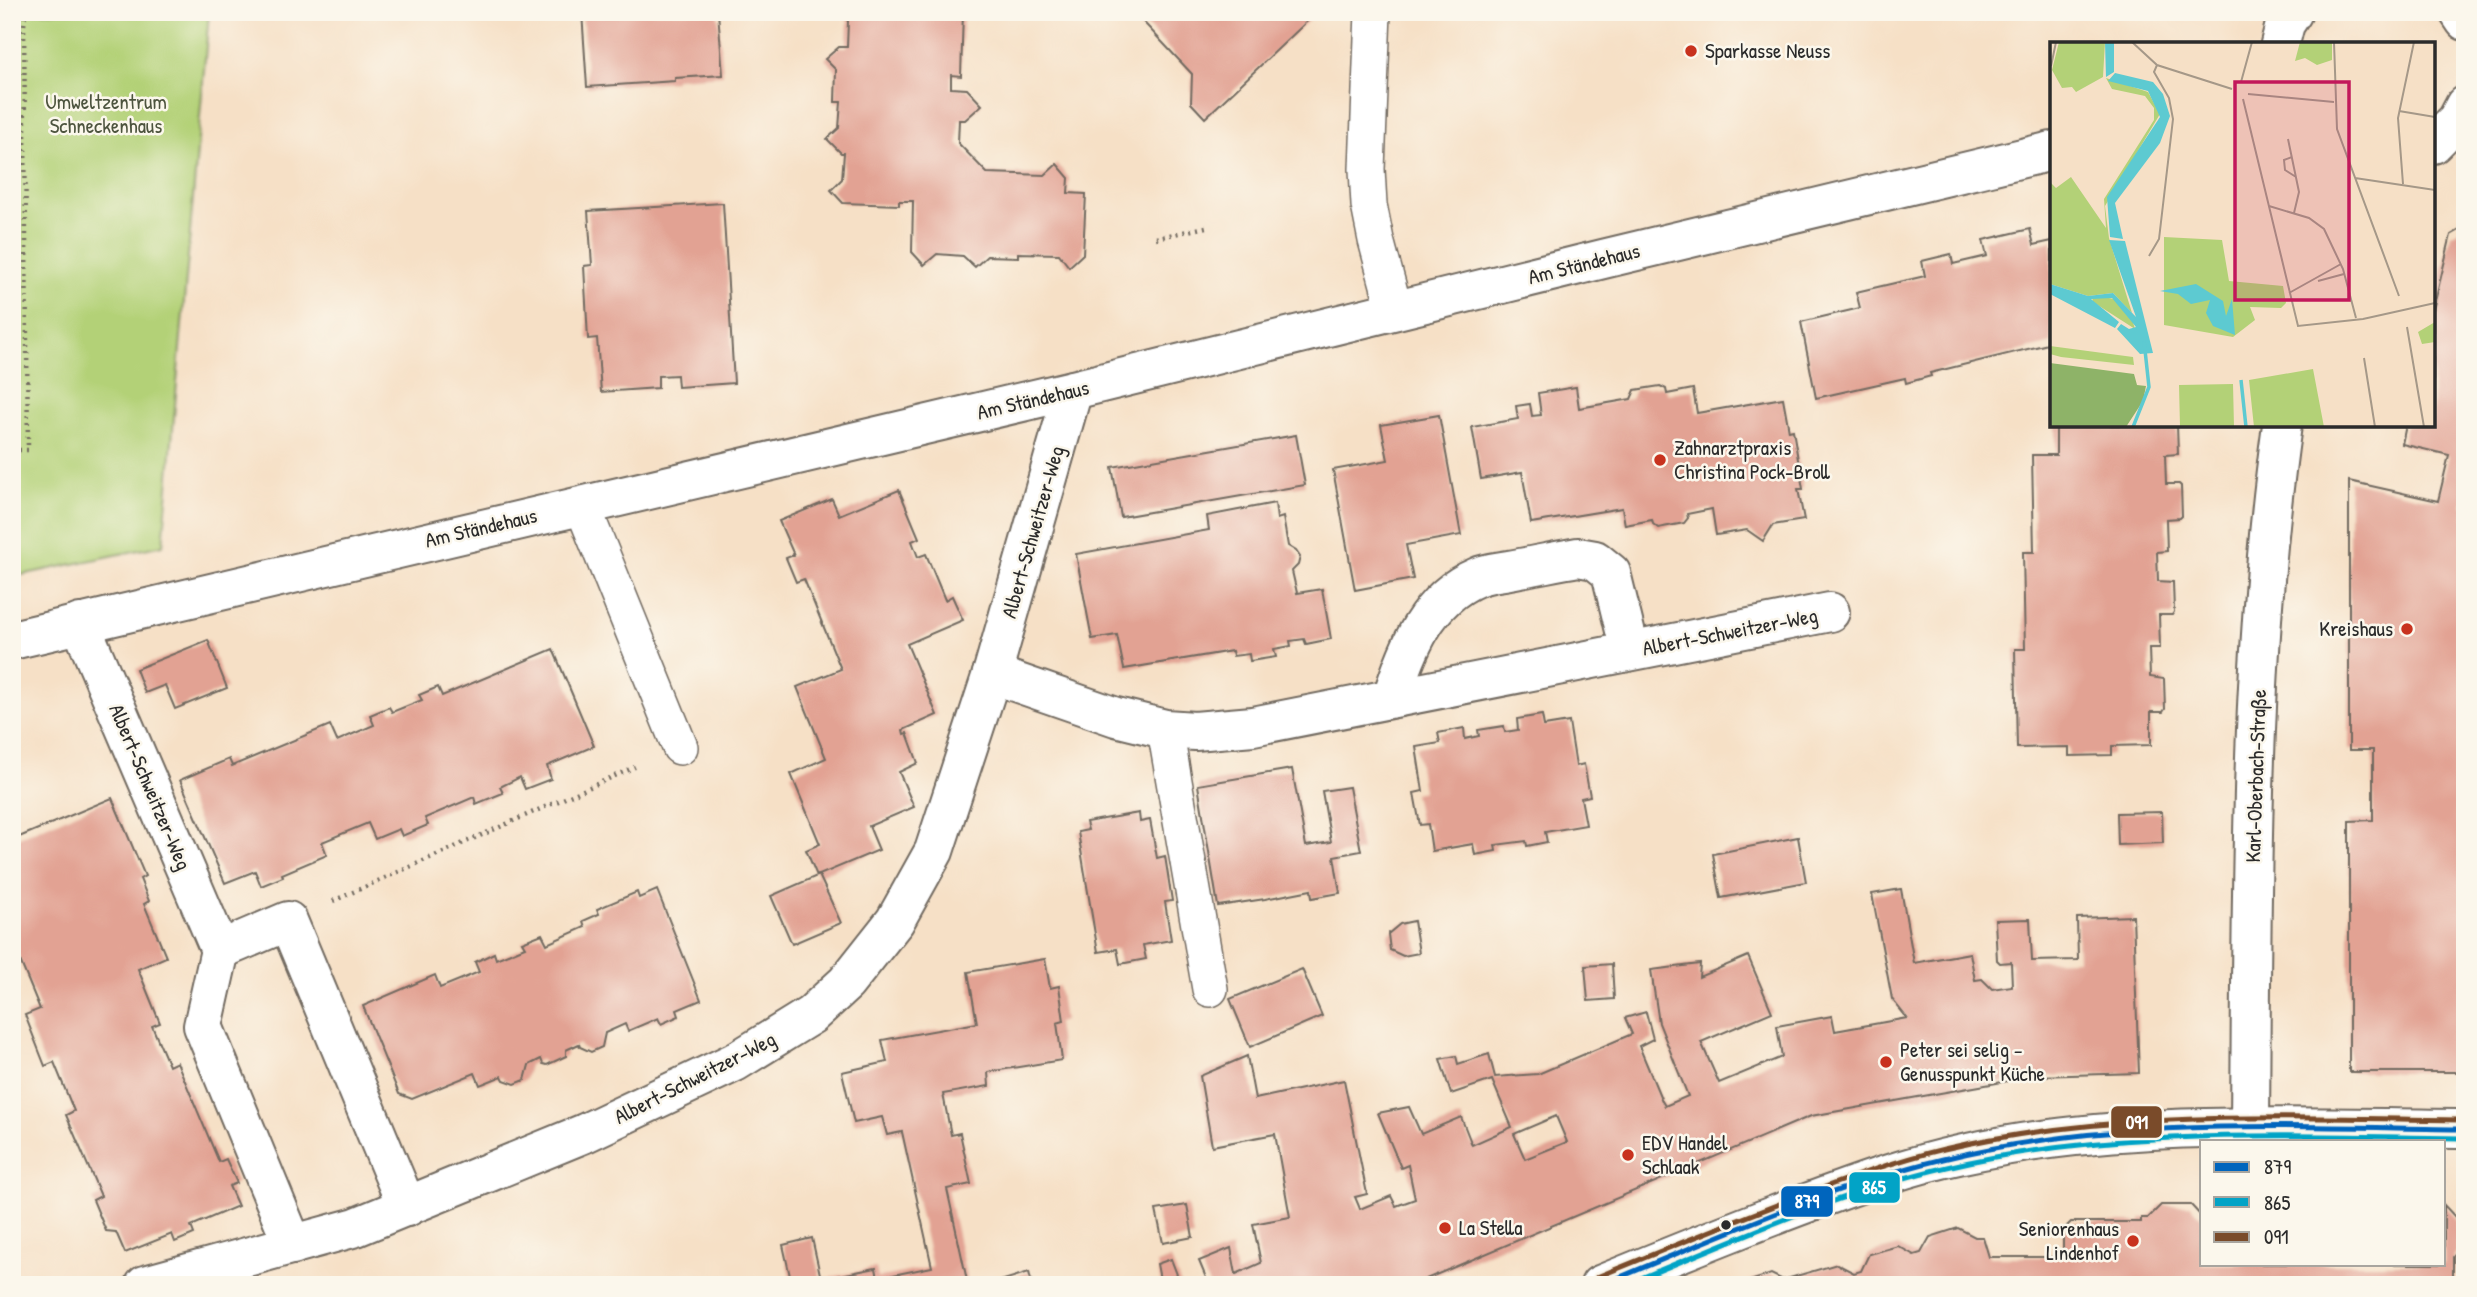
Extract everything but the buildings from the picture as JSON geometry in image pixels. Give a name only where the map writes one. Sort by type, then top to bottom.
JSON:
[{"type":"street","points":[[2280,42],[2285,24],[2292,12]]},
{"type":"street","points":[[2459,12],[2465,21]]},
{"type":"street","points":[[2435,142],[2457,120],[2465,105]]},
{"type":"street","name":"Am Ständehaus","points":[[12,640],[1073,390],[2050,152]]},
{"type":"street","name":"Albert-Schweitzer-Weg","points":[[145,1285],[356,1227],[586,1133],[746,1056],[811,1015],[846,983],[895,921],[934,851],[992,674],[1073,390]]},
{"type":"street","name":"Karl-Oberbach-Straße","points":[[2250,1128],[2254,835],[2262,608],[2273,486],[2282,427]]},
{"type":"street","name":"Albert-Schweitzer-Weg","points":[[1392,698],[1407,653],[1421,626],[1441,601],[1455,589],[1479,576],[1578,557],[1595,560],[1612,573],[1630,651]]},
{"type":"street","name":"Albert-Schweitzer-Weg","points":[[992,674],[1116,717],[1165,729],[1195,731],[1253,726],[1830,612]]},
{"type":"street","name":"Albert-Schweitzer-Weg","points":[[80,624],[220,950]]},
{"type":"street","points":[[293,1245],[203,1026],[220,950],[288,921],[407,1207]]},
{"type":"street","points":[[1600,1285],[1728,1232],[1844,1189],[1944,1158],[2010,1145],[2183,1129],[2465,1129]]},
{"type":"lane","points":[[1373,12],[1367,169],[1369,205],[1395,311]]},
{"type":"lane","points":[[582,505],[680,747]]},
{"type":"lane","points":[[1165,729],[1210,989]]},
{"type":"path","points":[[12,450],[28,450],[24,12]]},
{"type":"path","points":[[12,27],[24,27]]},
{"type":"path","points":[[1156,239],[1206,227]]},
{"type":"path","points":[[288,921],[680,747]]},
{"type":"green space","name":"Umweltzentrum Schneckenhaus","points":[[12,12],[209,12],[163,545],[12,577]]},
{"type":"transit line","name":"091","points":[[1597,1277],[1748,1216],[1870,1171],[1944,1149],[2008,1136],[2073,1127],[2203,1119],[2465,1120]]},
{"type":"transit line","name":"879","points":[[1601,1285],[1856,1184],[1943,1159],[2007,1146],[2072,1136],[2202,1128],[2465,1129]]},
{"type":"transit line","name":"865","points":[[1624,1285],[1865,1190],[1947,1167],[2011,1154],[2075,1145],[2204,1137],[2465,1138]]},
{"type":"place","name":"Sparkasse Neuss","points":[[1691,51]]},
{"type":"place","name":"Zahnarztpraxis Christina Pock-Broll","points":[[1660,460]]},
{"type":"place","name":"Kreishaus","points":[[2407,629]]},
{"type":"place","name":"Peter sei selig – Genusspunkt Küche","points":[[1886,1062]]},
{"type":"place","name":"EDV Handel Schlaak","points":[[1628,1155]]},
{"type":"place","name":"La Stella","points":[[1445,1228]]},
{"type":"place","name":"Seniorenhaus Lindenhof","points":[[2133,1241]]}]
